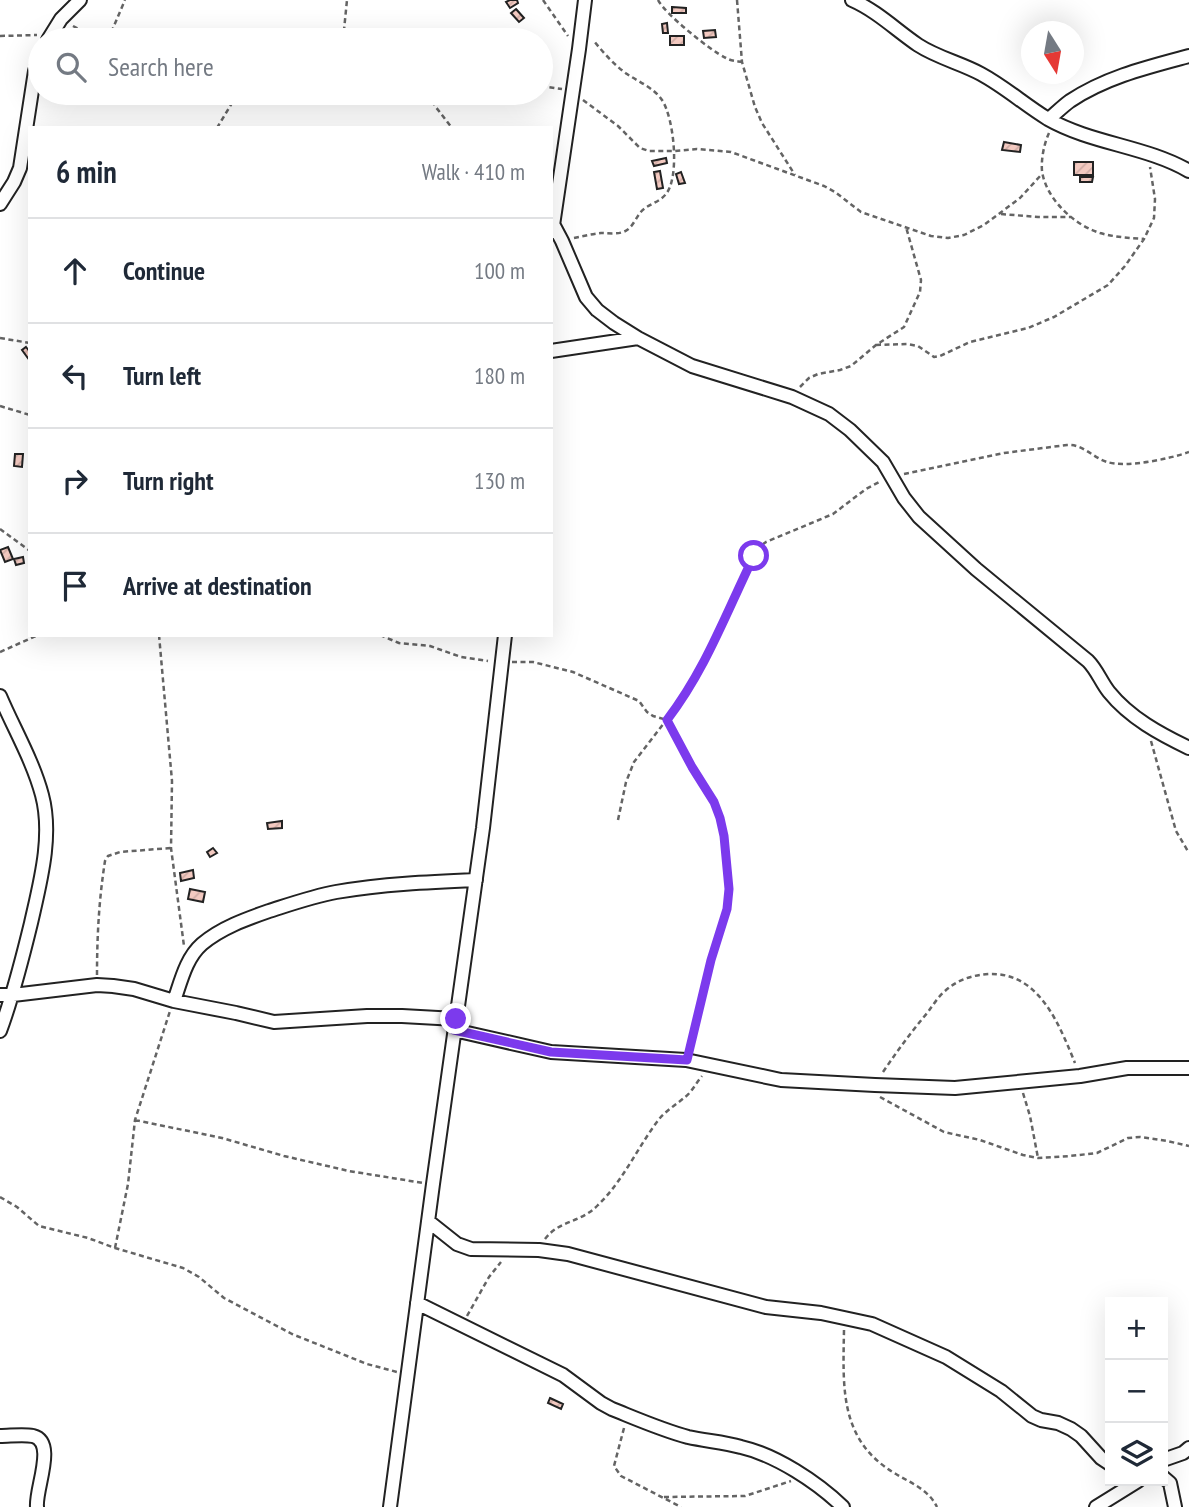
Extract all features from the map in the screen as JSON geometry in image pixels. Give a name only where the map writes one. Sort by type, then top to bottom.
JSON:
[{"type":"street","points":[[55,28],[80,0]]},
{"type":"street","points":[[585,0],[555,234],[586,297],[614,323],[692,366],[792,397],[829,414],[883,462],[904,498],[919,517],[976,569],[1088,661],[1097,670],[1108,691],[1131,713],[1189,748]]},
{"type":"street","points":[[852,0],[885,19],[918,45],[935,55],[971,68],[1051,120],[1110,143],[1188,168]]},
{"type":"street","points":[[1051,120],[1070,101],[1101,84],[1144,68],[1189,56]]},
{"type":"street","points":[[0,204],[20,168],[30,105]]},
{"type":"street","points":[[0,183],[14,182]]},
{"type":"street","points":[[553,352],[638,338]]},
{"type":"street","points":[[390,1507],[476,880],[506,637]]},
{"type":"street","points":[[0,696],[5,720],[42,796],[46,818],[42,869],[6,995],[0,1031]]},
{"type":"street","points":[[174,1001],[187,964],[201,945],[224,929],[255,916],[334,893],[415,883],[476,880]]},
{"type":"street","points":[[6,995],[97,985],[134,989],[174,1001],[274,1022],[402,1016],[455,1024],[551,1052],[687,1060],[781,1080],[874,1089],[955,1088],[1080,1076],[1127,1068],[1189,1068]]},
{"type":"street","points":[[428,1221],[457,1244],[471,1249],[539,1250],[568,1254],[766,1307],[872,1324],[946,1357],[1001,1391],[1032,1416],[1071,1429],[1105,1461]]},
{"type":"street","points":[[416,1303],[563,1374],[601,1403],[628,1416],[686,1436],[744,1447],[773,1459],[804,1476],[843,1507]]},
{"type":"street","points":[[0,1436],[33,1436],[41,1440],[45,1455],[36,1499],[37,1507]]},
{"type":"street","points":[[1168,1458],[1189,1448]]},
{"type":"street","points":[[1168,1481],[1175,1507]]},
{"type":"street","points":[[1096,1507],[1130,1486]]},
{"type":"path","points":[[113,28],[125,0]]},
{"type":"path","points":[[344,28],[347,0]]},
{"type":"path","points":[[543,0],[579,49]]},
{"type":"path","points":[[658,0],[671,18],[713,51],[724,58],[742,62]]},
{"type":"path","points":[[737,0],[742,62],[755,107],[795,175]]},
{"type":"path","points":[[61,19],[76,28]]},
{"type":"path","points":[[555,234],[621,233],[628,230],[642,211],[668,192],[672,182],[674,151],[671,126],[663,101],[607,56],[582,27]]},
{"type":"path","points":[[0,36],[28,37]]},
{"type":"path","points":[[553,88],[572,92],[618,125],[640,148],[649,151],[705,149],[732,152],[835,192],[861,212],[931,236],[948,238],[964,235],[984,225],[1020,198],[1042,174]]},
{"type":"path","points":[[218,126],[231,105]]},
{"type":"path","points":[[435,105],[450,126]]},
{"type":"path","points":[[1051,120],[1043,152],[1042,174],[1056,201],[1071,218],[1086,228],[1101,233],[1144,239]]},
{"type":"path","points":[[876,345],[918,346],[937,357],[970,342],[1028,328],[1054,317],[1108,285],[1144,239],[1154,218],[1153,181],[1146,154]]},
{"type":"path","points":[[1001,214],[1071,218]]},
{"type":"path","points":[[792,397],[809,379],[818,374],[845,368],[904,327],[920,292],[921,280],[906,228]]},
{"type":"path","points":[[0,338],[28,343]]},
{"type":"path","points":[[0,406],[28,414]]},
{"type":"path","points":[[618,820],[626,782],[634,762],[691,686],[746,571],[759,548],[766,542],[833,514],[876,482],[1004,453],[1076,444],[1110,463],[1134,464],[1189,452]]},
{"type":"path","points":[[0,529],[28,550]]},
{"type":"path","points":[[0,652],[34,637]]},
{"type":"path","points":[[159,637],[172,781],[172,848],[187,964]]},
{"type":"path","points":[[385,637],[399,643],[430,646],[468,659],[533,662],[573,672],[639,701],[647,712],[667,720],[714,802],[720,818],[729,889],[727,909],[711,960],[687,1060]]},
{"type":"path","points":[[1147,725],[1176,831],[1189,853]]},
{"type":"path","points":[[97,985],[97,931],[105,861],[108,856],[120,852],[172,848]]},
{"type":"path","points":[[1080,1076],[1063,1033],[1034,990],[1014,977],[999,974],[980,975],[960,980],[944,992],[903,1041],[874,1089],[912,1116],[944,1132],[1038,1158],[1097,1153],[1128,1139],[1140,1138],[1189,1146]]},
{"type":"path","points":[[115,1248],[128,1184],[135,1120],[174,1001]]},
{"type":"path","points":[[539,1250],[551,1231],[588,1215],[604,1200],[662,1116],[688,1095],[710,1065]]},
{"type":"path","points":[[1023,1091],[1038,1158]]},
{"type":"path","points":[[135,1120],[222,1138],[349,1171],[433,1184]]},
{"type":"path","points":[[0,1197],[17,1207],[39,1226],[88,1238],[183,1268],[199,1277],[224,1298],[292,1334],[385,1370],[407,1373]]},
{"type":"path","points":[[461,1324],[508,1251]]},
{"type":"path","points":[[845,1319],[843,1377],[846,1404],[860,1441],[871,1457],[926,1492],[937,1507]]},
{"type":"path","points":[[628,1416],[614,1466],[621,1476],[681,1507]]},
{"type":"path","points":[[664,1497],[745,1496],[804,1476]]},
{"type":"building","points":[[517,0],[518,3],[510,8],[506,2]]},
{"type":"building","points":[[672,7],[686,8],[686,13],[672,13]]},
{"type":"building","points":[[516,9],[524,18],[519,22],[511,13]]},
{"type":"building","points":[[667,23],[668,33],[663,33],[662,24]]},
{"type":"building","points":[[715,30],[716,37],[704,38],[703,31]]},
{"type":"building","points":[[670,36],[684,36],[684,45],[670,45]]},
{"type":"building","points":[[1004,142],[1021,145],[1020,152],[1002,150]]},
{"type":"building","points":[[666,158],[667,163],[654,166],[652,161]]},
{"type":"building","points":[[1074,162],[1093,162],[1093,175],[1074,175]]},
{"type":"building","points":[[660,171],[663,188],[657,189],[654,172]]},
{"type":"building","points":[[681,172],[685,183],[679,184],[676,174]]},
{"type":"building","points":[[1080,177],[1093,177],[1092,182],[1080,182]]},
{"type":"building","points":[[26,347],[28,350],[28,358],[22,350]]},
{"type":"building","points":[[15,454],[23,454],[22,467],[14,466]]},
{"type":"building","points":[[8,547],[13,559],[5,562],[0,550]]},
{"type":"building","points":[[23,557],[24,563],[16,565],[14,559]]},
{"type":"building","points":[[282,821],[282,828],[268,829],[267,823]]},
{"type":"building","points":[[213,848],[217,853],[210,857],[207,852]]},
{"type":"building","points":[[193,870],[194,878],[181,881],[180,873]]},
{"type":"building","points":[[190,889],[205,892],[203,902],[188,899]]},
{"type":"building","points":[[550,1398],[563,1404],[561,1409],[548,1403]]},
{"type":"route","points":[[456,1019],[454,1030],[551,1052],[687,1060],[711,960],[727,909],[729,889],[720,818],[714,802],[667,720],[705,661],[754,556]]}]
